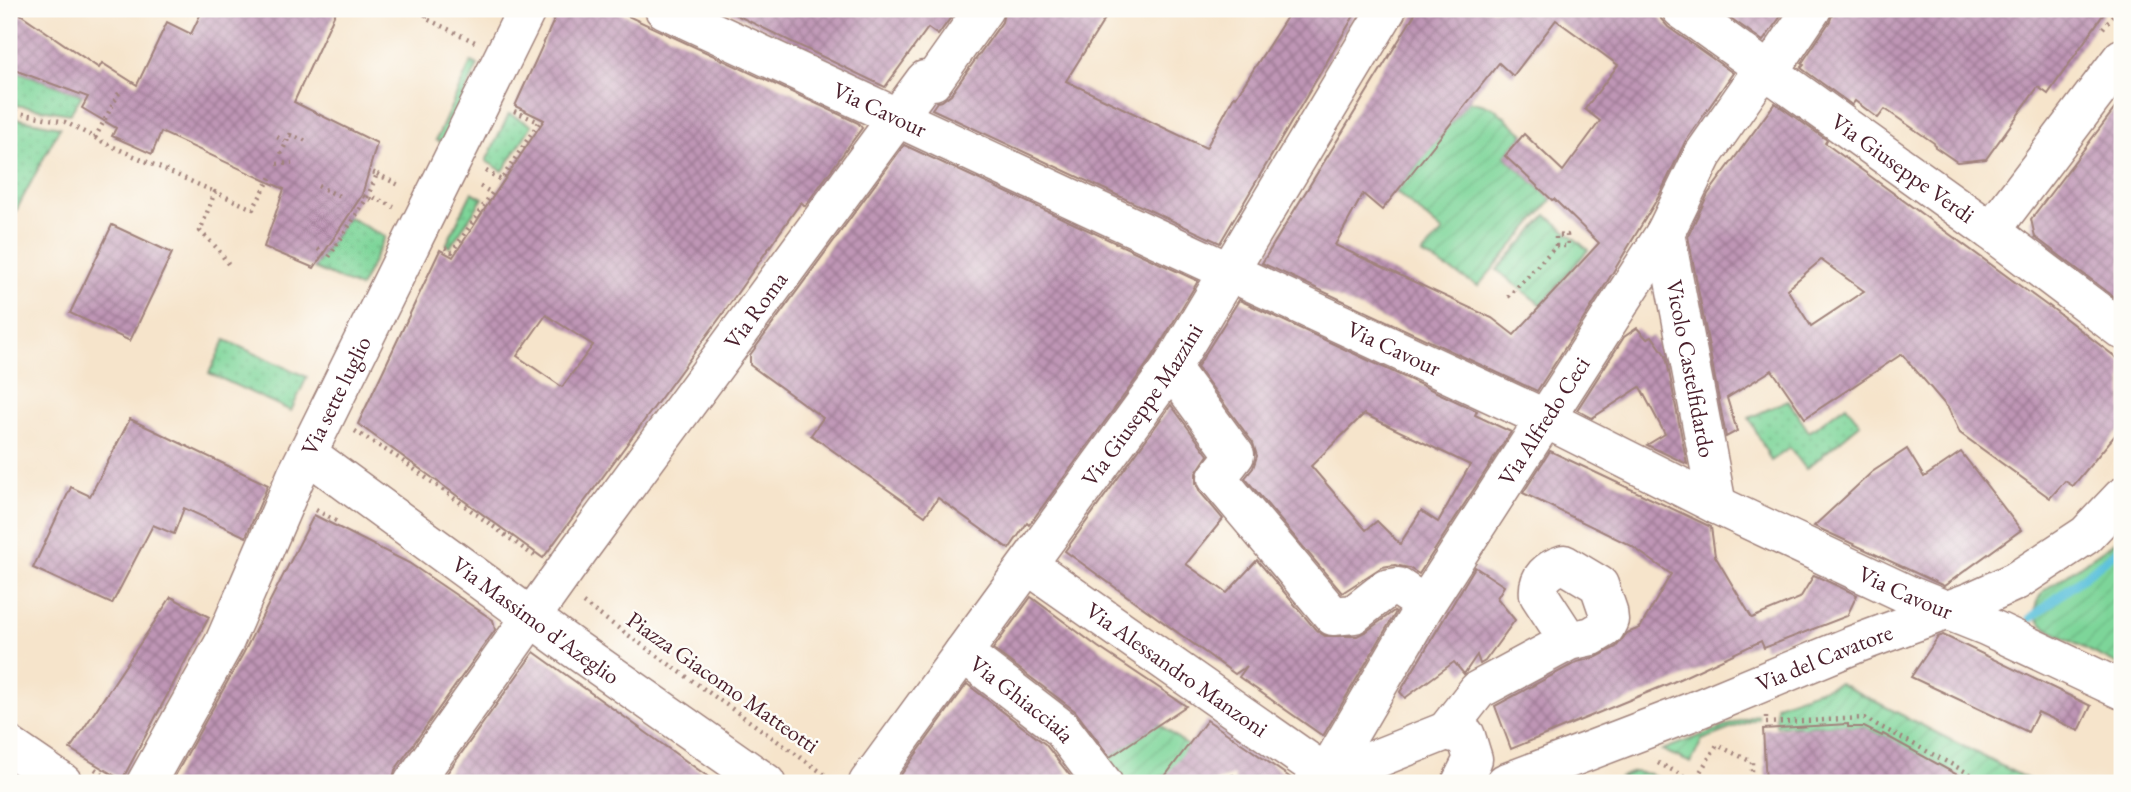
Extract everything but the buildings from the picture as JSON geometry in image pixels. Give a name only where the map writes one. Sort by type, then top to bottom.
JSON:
[{"type":"street","name":"Via sette luglio","points":[[146,783],[224,643],[308,454],[527,9]]},
{"type":"street","name":"Via Cavour","points":[[664,9],[1545,419],[1717,505],[2122,690]]},
{"type":"street","name":"Via Roma","points":[[413,783],[534,624],[579,550],[666,435],[716,342],[925,80],[933,81],[984,9]]},
{"type":"street","name":"Via Giuseppe Mazzini","points":[[856,777],[963,653],[1171,368],[1387,9]]},
{"type":"street","name":"Via Giuseppe Verdi","points":[[1681,9],[1991,231],[2122,330]]},
{"type":"street","name":"Via Alfredo Ceci","points":[[1326,774],[1425,605],[1665,233],[1703,155],[1752,85],[1779,58],[1812,9]]},
{"type":"street","points":[[1991,231],[2112,44]]},
{"type":"street","name":"Vicolo Castelfidardo","points":[[1665,233],[1717,505]]},
{"type":"street","points":[[1171,368],[1235,455],[1217,478],[1333,616],[1354,614],[1386,589],[1398,587],[1425,605]]},
{"type":"street","name":"Via Massimo d'Azeglio","points":[[308,454],[534,624],[766,783]]},
{"type":"street","name":"Via del Cavatore","points":[[1523,780],[1853,645],[1972,601],[2028,573],[2086,535],[2122,497]]},
{"type":"street","name":"Via Alessandro Manzoni","points":[[1028,565],[1326,774]]},
{"type":"street","points":[[1326,774],[1358,766],[1446,731],[1478,690],[1569,641]]},
{"type":"street","name":"Via Ghiacciaia","points":[[963,653],[1061,728],[1103,783]]},
{"type":"street","points":[[1446,731],[1466,736],[1473,758],[1461,783]]},
{"type":"street","points":[[9,746],[62,783]]},
{"type":"path","points":[[429,9],[425,18],[479,44]]},
{"type":"path","points":[[2112,44],[2118,9]]},
{"type":"path","points":[[95,138],[120,91]]},
{"type":"path","points":[[477,166],[501,180],[539,122],[513,110]]},
{"type":"path","points":[[9,111],[65,121],[95,138],[253,209],[272,175]]},
{"type":"path","points":[[281,154],[290,135],[307,142]]},
{"type":"path","points":[[277,137],[287,142]]},
{"type":"path","points":[[277,163],[292,163]]},
{"type":"path","points":[[369,171],[413,191]]},
{"type":"path","points":[[318,249],[329,257],[368,197],[377,174]]},
{"type":"path","points":[[441,250],[443,246],[452,252],[492,193],[470,181]]},
{"type":"path","points":[[318,186],[339,196]]},
{"type":"path","points":[[215,192],[200,231],[228,264]]},
{"type":"path","points":[[1508,297],[1556,246]]},
{"type":"path","points":[[360,422],[355,432],[400,459],[536,557]]},
{"type":"path","points":[[311,514],[316,510],[340,523]]},
{"type":"path","name":"Piazza Giacomo Matteotti","points":[[591,594],[583,604],[835,782],[856,777]]},
{"type":"path","points":[[1753,686],[1765,708],[1766,723],[1864,718],[1987,783]]},
{"type":"path","points":[[1684,776],[1693,782],[1717,745],[1752,762],[1752,783]]},
{"type":"green space","points":[[471,62],[478,65],[442,143],[436,140]]},
{"type":"green space","points":[[9,68],[82,95],[70,114],[9,104]]},
{"type":"green space","points":[[1468,101],[1493,107],[1524,134],[1505,156],[1552,200],[1478,286],[1422,254],[1443,232],[1396,192]]},
{"type":"green space","points":[[509,114],[532,125],[503,171],[486,161]]},
{"type":"green space","points":[[9,117],[60,127],[9,224]]},
{"type":"green space","points":[[472,192],[483,198],[450,247],[446,245]]},
{"type":"green space","points":[[1547,215],[1588,250],[1541,305],[1497,270]]},
{"type":"green space","points":[[348,217],[385,237],[360,288],[314,268]]},
{"type":"green space","points":[[225,340],[307,377],[291,411],[209,373]]},
{"type":"green space","points":[[1788,400],[1809,432],[1846,405],[1860,424],[1806,469],[1790,448],[1771,461],[1749,418]]},
{"type":"green space","points":[[2122,537],[2122,667],[2045,627],[2037,618],[2035,609],[2037,601],[2046,589]]},
{"type":"green space","points":[[1839,683],[2035,783],[1972,783],[1864,727],[1848,727],[1848,724],[1809,726],[1800,738],[1799,726],[1776,726],[1776,705]]},
{"type":"green space","points":[[1758,714],[1758,718],[1702,740],[1691,763],[1662,750]]},
{"type":"green space","points":[[1158,723],[1188,746],[1184,752],[1190,766],[1145,783],[1128,783],[1107,759]]},
{"type":"green space","points":[[1634,772],[1650,774],[1666,783],[1631,783],[1620,777]]},
{"type":"waterway","points":[[2031,618],[2122,547]]}]
